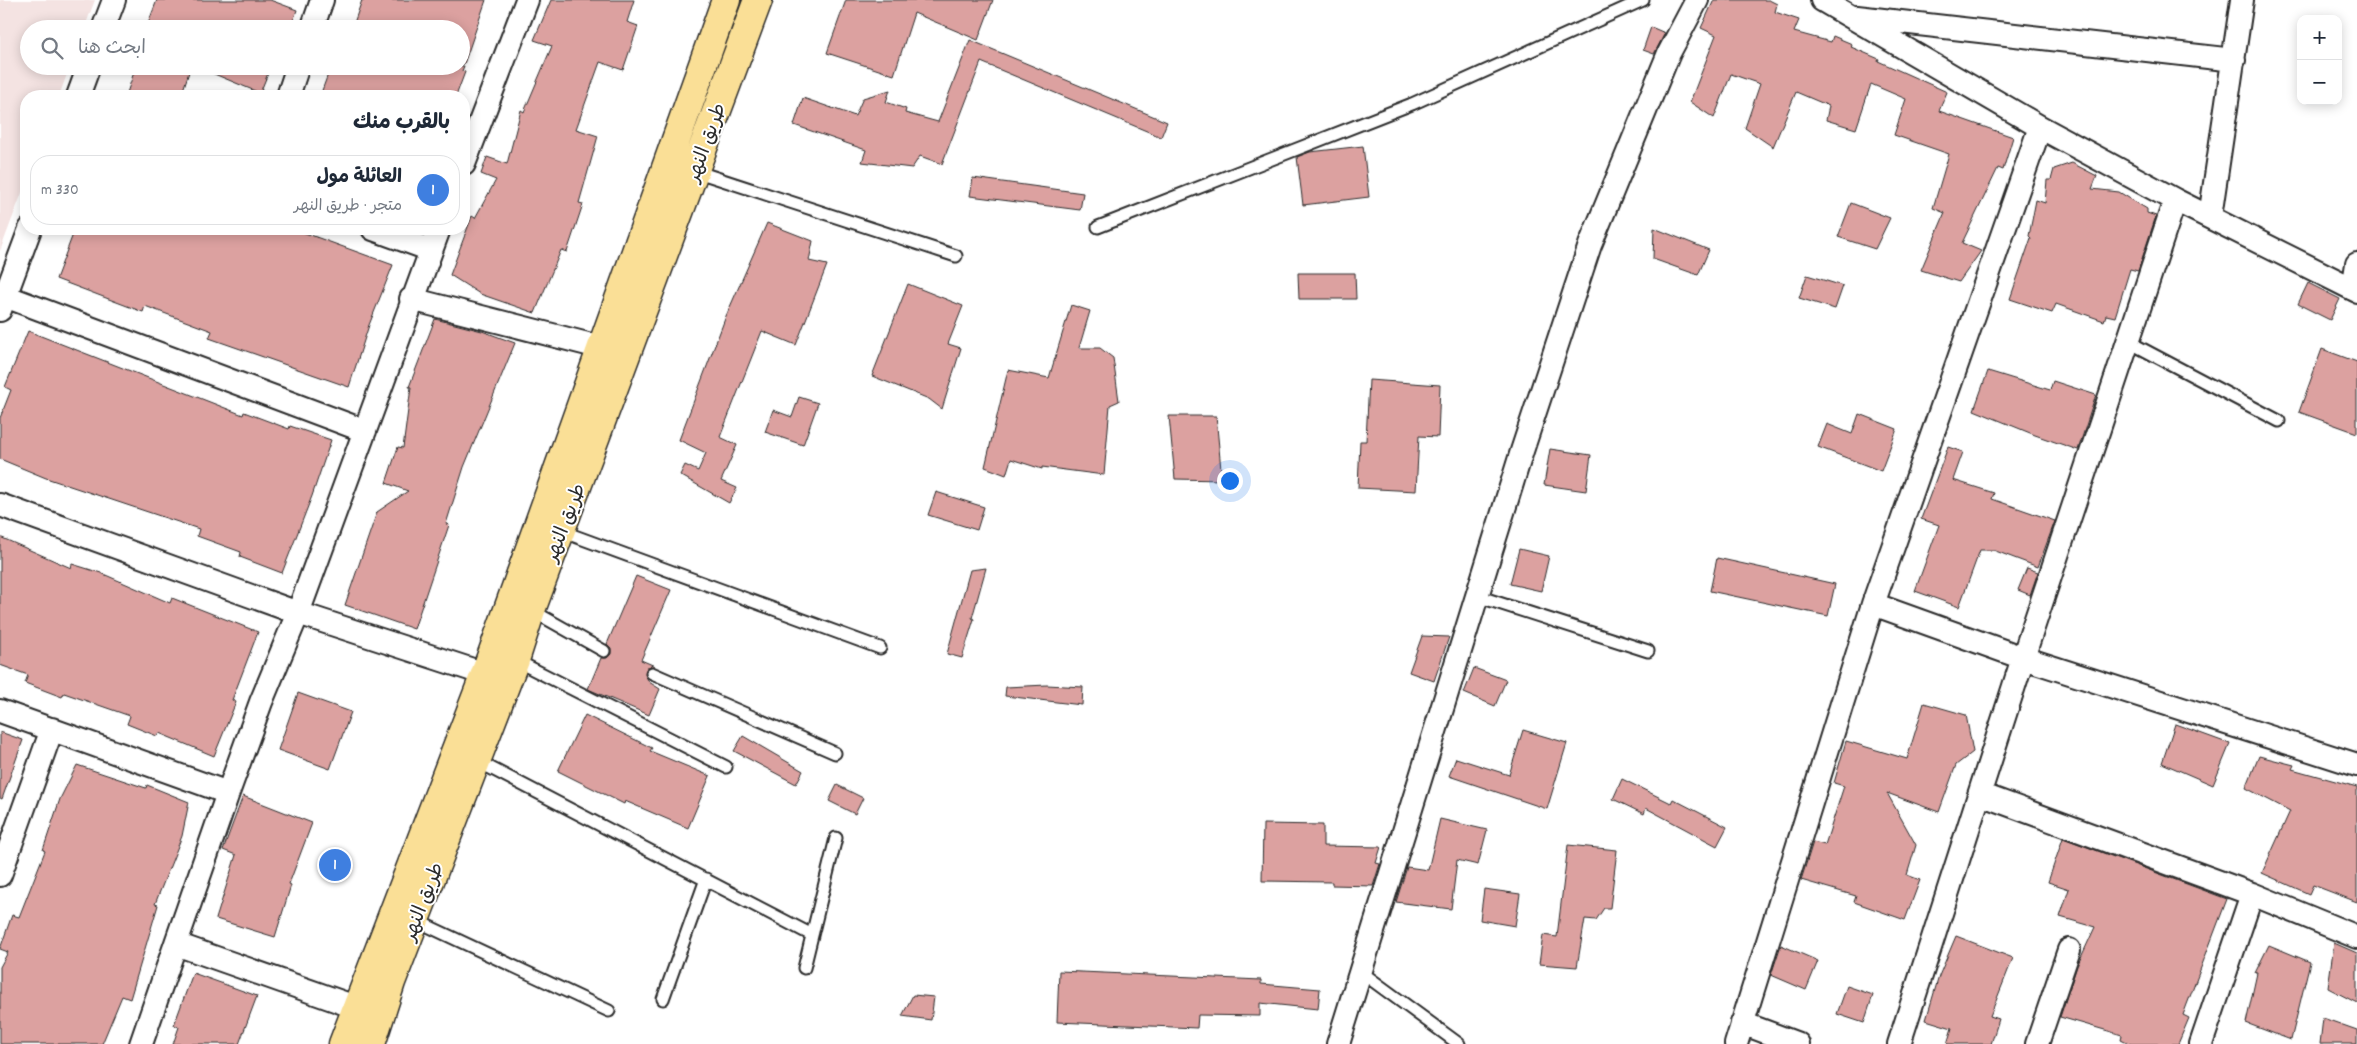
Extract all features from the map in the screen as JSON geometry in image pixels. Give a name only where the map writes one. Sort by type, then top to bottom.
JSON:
[{"type":"main road","name":"طريق النهر","points":[[343,1044],[485,674],[726,0]]},
{"type":"main road","name":"طريق النهر","points":[[371,1044],[415,920],[514,660],[758,0]]},
{"type":"street","points":[[106,20],[114,0]]},
{"type":"street","points":[[315,20],[322,0]]},
{"type":"street","points":[[470,148],[527,0]]},
{"type":"street","points":[[1338,1044],[1522,451],[1590,245],[1668,53],[1697,0]]},
{"type":"street","points":[[1822,0],[2040,126],[2175,200],[2355,290],[2357,264]]},
{"type":"street","points":[[2210,217],[2242,0]]},
{"type":"street","points":[[1849,16],[2234,60]]},
{"type":"street","points":[[80,90],[86,75]]},
{"type":"street","points":[[290,90],[295,75]]},
{"type":"street","points":[[1798,1044],[1739,1034],[1873,604],[2040,126]]},
{"type":"street","points":[[1899,1044],[2022,658],[2175,200]]},
{"type":"street","points":[[28,235],[3,303],[365,431]]},
{"type":"street","points":[[390,235],[431,250]]},
{"type":"street","points":[[141,1044],[228,792],[261,702],[298,613],[437,235]]},
{"type":"street","points":[[412,299],[603,348]]},
{"type":"street","points":[[0,505],[298,613],[485,674]]},
{"type":"street","points":[[1873,604],[1931,623],[2022,658],[2357,765]]},
{"type":"street","points":[[0,711],[228,792]]},
{"type":"street","points":[[0,875],[52,729]]},
{"type":"street","points":[[1980,794],[2252,894],[2357,937]]},
{"type":"street","points":[[2202,1044],[2252,894]]},
{"type":"street","points":[[176,944],[358,1008]]},
{"type":"street","points":[[2037,1044],[2069,950]]},
{"type":"lane","points":[[1098,227],[1412,104],[1643,0]]},
{"type":"lane","points":[[695,171],[956,256]]},
{"type":"lane","points":[[2129,342],[2279,421]]},
{"type":"lane","points":[[561,531],[880,648]]},
{"type":"lane","points":[[1477,596],[1648,651]]},
{"type":"lane","points":[[531,610],[604,651]]},
{"type":"lane","points":[[514,660],[726,767]]},
{"type":"lane","points":[[652,673],[835,752]]},
{"type":"lane","points":[[476,761],[812,934]]},
{"type":"lane","points":[[804,968],[836,838]]},
{"type":"lane","points":[[663,1000],[706,879]]},
{"type":"lane","points":[[415,920],[609,1011]]},
{"type":"lane","points":[[1361,972],[1459,1044]]},
{"type":"shaded area","points":[[0,0],[95,0],[87,20],[20,20],[20,75],[67,75],[61,90],[20,90],[20,198],[0,251]]},
{"type":"building","points":[[157,0],[270,0],[297,10],[293,20],[149,20]]},
{"type":"building","points":[[362,0],[486,0],[470,47],[470,20],[355,20]]},
{"type":"building","points":[[551,0],[634,0],[627,22],[638,26],[623,70],[600,62],[576,129],[598,136],[579,203],[583,204],[567,252],[561,250],[535,313],[480,294],[450,275],[465,235],[470,235],[472,216],[475,218],[496,180],[481,174],[487,157],[507,164],[521,110],[524,112],[552,46],[534,40]]},
{"type":"building","points":[[846,0],[993,0],[978,40],[914,13],[894,75],[827,53]]},
{"type":"building","points":[[1714,0],[1769,0],[1777,4],[1775,12],[1799,20],[1794,32],[1831,42],[1833,36],[1852,44],[1851,47],[1879,59],[1878,61],[1947,92],[1939,111],[2013,137],[2003,170],[1998,168],[1962,243],[1981,251],[1959,282],[1921,270],[1945,213],[1933,208],[1949,154],[1894,135],[1906,99],[1871,84],[1856,129],[1826,120],[1829,106],[1796,92],[1773,147],[1745,128],[1760,84],[1731,74],[1714,118],[1690,102],[1716,35],[1701,28]]},
{"type":"building","points":[[1651,27],[1665,33],[1654,54],[1643,50]]},
{"type":"building","points":[[970,40],[1167,122],[1161,137],[981,62],[942,164],[920,156],[912,168],[862,162],[866,150],[794,125],[803,98],[855,116],[863,98],[890,90],[886,102],[906,109],[905,113],[938,122]]},
{"type":"building","points":[[133,75],[188,75],[183,90],[128,90]]},
{"type":"building","points":[[217,75],[267,75],[261,90],[253,90]]},
{"type":"building","points":[[328,75],[464,75],[458,90],[322,90]]},
{"type":"building","points":[[1363,146],[1369,197],[1303,205],[1297,157],[1310,152]]},
{"type":"building","points":[[2072,163],[2097,176],[2092,189],[2119,192],[2147,209],[2147,213],[2156,216],[2138,271],[2130,269],[2115,317],[2106,315],[2104,321],[2056,304],[2052,313],[2010,299],[2031,238],[2029,236],[2036,200],[2045,203],[2047,180],[2051,180],[2054,169]]},
{"type":"building","points":[[973,178],[1083,193],[1080,210],[970,196]]},
{"type":"building","points":[[1851,203],[1890,218],[1875,249],[1838,237]]},
{"type":"building","points":[[767,223],[813,241],[809,261],[827,265],[796,345],[762,331],[720,437],[737,445],[721,481],[737,488],[729,503],[680,475],[685,465],[698,471],[706,453],[679,440],[726,316]]},
{"type":"building","points":[[1654,228],[1709,250],[1698,275],[1653,259]]},
{"type":"building","points":[[73,235],[310,235],[393,265],[369,325],[349,387],[209,338],[212,331],[145,306],[143,312],[56,279]]},
{"type":"building","points":[[1298,273],[1355,273],[1356,299],[1299,299]]},
{"type":"building","points":[[1807,275],[1843,286],[1835,309],[1799,298]]},
{"type":"building","points":[[2308,283],[2340,299],[2330,320],[2298,304]]},
{"type":"building","points":[[908,284],[963,306],[948,344],[961,348],[942,409],[929,399],[872,376]]},
{"type":"building","points":[[1071,305],[1090,311],[1079,348],[1100,348],[1113,358],[1119,401],[1110,405],[1104,475],[1042,467],[1042,469],[1011,459],[1006,475],[985,467],[1008,370],[1049,378]]},
{"type":"building","points":[[435,319],[482,331],[515,343],[464,467],[446,524],[449,525],[414,629],[345,605],[377,512],[408,491],[386,483],[398,447],[403,448],[411,387],[409,387]]},
{"type":"building","points":[[28,331],[243,415],[244,412],[289,429],[290,426],[331,440],[312,496],[282,573],[240,557],[241,552],[197,536],[199,529],[46,478],[0,459],[0,418],[11,390],[5,387]]},
{"type":"building","points":[[2322,349],[2357,362],[2357,433],[2299,412]]},
{"type":"building","points":[[1988,371],[2050,390],[2053,381],[2096,395],[2078,450],[1974,410]]},
{"type":"building","points":[[1369,380],[1440,385],[1438,437],[1419,436],[1416,491],[1358,488],[1360,441],[1366,441]]},
{"type":"building","points":[[799,397],[818,403],[803,445],[765,432],[773,410],[792,417]]},
{"type":"building","points":[[1859,414],[1897,429],[1881,471],[1818,447],[1827,424],[1852,434]]},
{"type":"building","points":[[1169,416],[1216,416],[1222,480],[1175,479]]},
{"type":"building","points":[[1948,447],[1963,452],[1953,480],[1994,493],[1992,499],[2055,521],[2038,567],[1993,550],[1980,550],[1959,607],[1915,591],[1939,525],[1921,519]]},
{"type":"building","points":[[1550,449],[1591,455],[1586,491],[1544,485]]},
{"type":"building","points":[[936,492],[984,507],[977,530],[928,515]]},
{"type":"building","points":[[0,537],[71,568],[72,564],[101,573],[170,603],[172,598],[258,632],[232,700],[236,702],[214,756],[159,733],[157,736],[127,724],[130,716],[64,693],[62,697],[25,683],[28,675],[0,665]]},
{"type":"building","points":[[1519,549],[1549,556],[1541,591],[1510,584]]},
{"type":"building","points":[[1717,558],[1835,584],[1828,616],[1710,591]]},
{"type":"building","points":[[986,568],[972,618],[974,619],[962,658],[947,654],[970,570]]},
{"type":"building","points":[[2027,568],[2038,572],[2030,595],[2018,590]]},
{"type":"building","points":[[636,576],[671,590],[641,660],[655,666],[647,667],[645,674],[649,682],[660,689],[649,715],[588,689],[601,658],[607,658],[611,654],[611,648],[607,644]]},
{"type":"building","points":[[1422,636],[1449,637],[1434,681],[1409,672]]},
{"type":"building","points":[[1474,668],[1506,680],[1495,706],[1464,693]]},
{"type":"building","points":[[1047,685],[1083,687],[1082,705],[1005,696],[1006,687]]},
{"type":"building","points":[[298,693],[351,712],[330,769],[278,750]]},
{"type":"building","points":[[1924,703],[1966,715],[1973,752],[1956,765],[1939,812],[1887,793],[1916,845],[1907,875],[1920,880],[1905,920],[1854,902],[1856,896],[1801,880],[1813,842],[1825,845],[1844,786],[1834,783],[1846,741],[1907,759]]},
{"type":"building","points":[[585,715],[652,748],[650,751],[710,776],[688,828],[625,801],[624,804],[558,771]]},
{"type":"building","points":[[2175,724],[2230,744],[2213,785],[2162,763]]},
{"type":"building","points":[[1523,730],[1567,743],[1547,809],[1449,776],[1456,758],[1509,775]]},
{"type":"building","points":[[0,732],[23,740],[2,799],[0,798]]},
{"type":"building","points":[[743,736],[803,771],[796,784],[734,751]]},
{"type":"building","points":[[2259,756],[2294,765],[2292,769],[2357,787],[2357,902],[2313,885],[2309,894],[2262,873],[2290,811],[2246,788]]},
{"type":"building","points":[[77,765],[146,788],[147,785],[189,802],[182,836],[155,904],[158,905],[130,999],[122,996],[102,1044],[0,1044],[0,967],[8,952],[0,949],[12,915],[19,917],[45,851],[43,850],[60,799]]},
{"type":"building","points":[[1622,779],[1671,803],[1673,799],[1727,827],[1717,846],[1646,808],[1644,814],[1613,799]]},
{"type":"building","points":[[837,785],[863,798],[855,814],[829,801]]},
{"type":"building","points":[[243,796],[312,823],[289,884],[291,885],[275,937],[216,919],[236,855],[223,850]]},
{"type":"building","points":[[1440,819],[1487,830],[1478,865],[1457,860],[1451,909],[1396,902],[1407,867],[1428,870]]},
{"type":"building","points":[[1263,824],[1323,825],[1323,846],[1381,847],[1376,863],[1380,864],[1373,886],[1332,885],[1332,882],[1262,881]]},
{"type":"building","points":[[2063,838],[2227,899],[2183,1015],[2189,1018],[2178,1044],[2131,1044],[2121,1039],[2122,1035],[2060,1017],[2077,966],[2095,927],[2060,917],[2069,889],[2048,882]]},
{"type":"building","points":[[1568,845],[1617,850],[1610,908],[1604,908],[1596,920],[1585,919],[1577,967],[1539,964],[1543,935],[1557,937]]},
{"type":"building","points":[[1484,889],[1520,894],[1515,926],[1480,920]]},
{"type":"building","points":[[1956,936],[2013,958],[1990,1016],[1999,1019],[1991,1044],[1947,1044],[1952,1028],[1926,1020],[1939,976]]},
{"type":"building","points":[[2334,943],[2357,953],[2357,1003],[2328,988]]},
{"type":"building","points":[[1781,945],[1818,961],[1806,990],[1771,975]]},
{"type":"building","points":[[2269,945],[2310,962],[2291,1040],[2246,1023],[2257,973],[2255,973]]},
{"type":"building","points":[[1059,971],[1261,980],[1261,984],[1320,989],[1318,1009],[1260,1003],[1260,1016],[1198,1015],[1197,1028],[1057,1022]]},
{"type":"building","points":[[193,973],[257,996],[239,1044],[173,1044],[179,1027],[174,1025]]},
{"type":"building","points":[[1847,986],[1873,995],[1864,1023],[1837,1014]]},
{"type":"building","points":[[913,995],[934,997],[931,1020],[902,1016]]},
{"type":"building","points":[[2323,1018],[2357,1030],[2357,1044],[2320,1044]]},
{"type":"place","name":"العائلة مول","points":[[335,865]]}]
